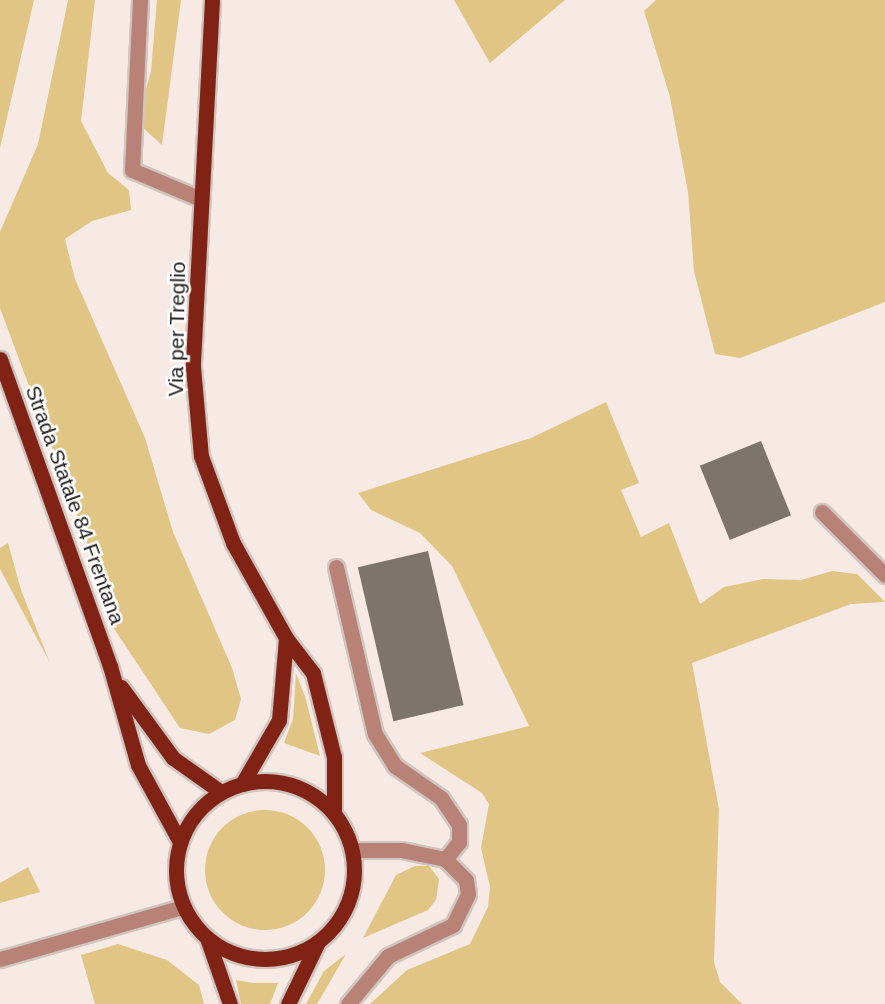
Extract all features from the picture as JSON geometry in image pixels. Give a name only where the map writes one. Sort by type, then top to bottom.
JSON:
[{"type":"main road","name":"Via per Treglio","points":[[212,0],[193,367],[201,456],[233,543],[286,638],[320,690],[336,772],[334,813]]},
{"type":"main road","name":"Strada Statale 84 Frentana","points":[[0,359],[110,666],[138,765],[180,842]]},
{"type":"main road","points":[[242,784],[279,720],[286,638]]},
{"type":"main road","name":"Strada Statale 84 Frentana","points":[[110,666],[149,732],[198,780],[221,792]]},
{"type":"main road","points":[[230,1004],[207,938],[183,907],[177,886],[180,842],[197,813],[221,792],[242,784],[262,781],[302,789],[334,813],[352,850],[350,897],[338,922],[319,942],[288,1004]]},
{"type":"main road","points":[[207,938],[241,957],[268,960],[319,942]]},
{"type":"street","points":[[140,0],[132,170],[201,199]]},
{"type":"street","points":[[822,512],[885,575]]},
{"type":"street","points":[[336,567],[379,744],[395,766],[441,798],[459,825],[459,842],[445,860]]},
{"type":"street","points":[[348,1004],[388,956],[458,919],[468,894],[466,880],[445,860],[401,850],[352,850]]},
{"type":"street","points":[[0,959],[183,907]]},
{"type":"shaded area","points":[[0,0],[34,0],[0,148]]},
{"type":"shaded area","points":[[68,0],[95,0],[81,121],[108,173],[129,190],[131,210],[92,221],[65,239],[75,279],[145,438],[173,532],[232,668],[241,699],[235,720],[209,734],[180,728],[109,621],[97,569],[0,308],[0,232],[38,144]]},
{"type":"shaded area","points":[[157,0],[181,0],[162,145],[143,128],[142,103],[151,71]]},
{"type":"shaded area","points":[[454,0],[565,0],[490,63]]},
{"type":"shaded area","points":[[656,0],[885,0],[885,302],[740,358],[715,354],[694,271],[688,192],[670,97],[644,11]]},
{"type":"shaded area","points":[[606,402],[639,483],[621,490],[641,537],[669,523],[700,604],[724,587],[763,579],[801,580],[832,571],[857,574],[885,602],[851,604],[692,663],[719,809],[714,962],[720,982],[742,1004],[370,1004],[407,970],[470,944],[488,907],[490,887],[481,848],[489,804],[482,793],[420,753],[529,726],[452,566],[420,533],[371,510],[358,493],[531,438]]},
{"type":"shaded area","points":[[8,543],[21,590],[50,663],[0,569],[0,548]]},
{"type":"shaded area","points":[[296,674],[305,696],[320,756],[284,743],[293,719]]},
{"type":"shaded area","points":[[265,810],[288,815],[307,828],[320,847],[325,870],[320,893],[307,912],[288,925],[265,930],[242,925],[223,912],[210,893],[205,870],[210,847],[223,828],[242,815]]},
{"type":"shaded area","points":[[415,866],[429,866],[439,879],[436,900],[428,910],[363,938],[396,875]]},
{"type":"shaded area","points":[[28,867],[40,892],[0,903],[0,883]]},
{"type":"shaded area","points":[[118,944],[167,960],[199,985],[204,1004],[95,1004],[81,955]]},
{"type":"shaded area","points":[[346,954],[317,1004],[306,1004],[324,971]]},
{"type":"shaded area","points":[[236,980],[278,983],[270,1004],[241,1004]]},
{"type":"building","points":[[761,441],[791,515],[730,540],[700,466]]},
{"type":"building","points":[[428,551],[464,705],[393,721],[358,567]]}]
